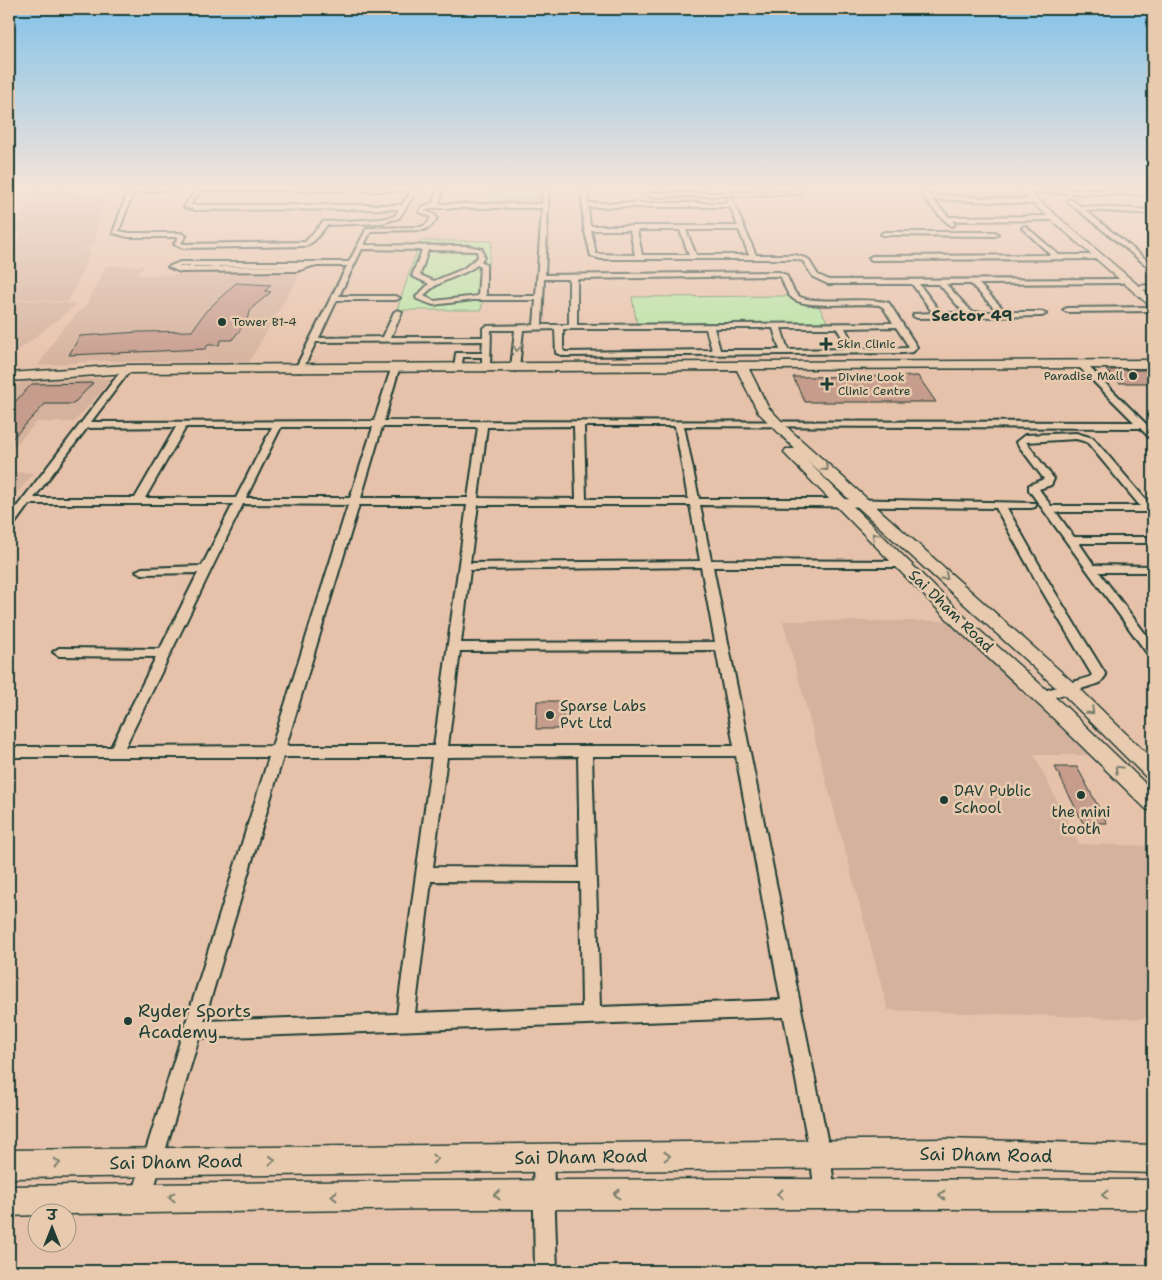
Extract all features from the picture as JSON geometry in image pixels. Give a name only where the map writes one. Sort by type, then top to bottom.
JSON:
[{"type":"street","points":[[299,369],[360,248]]},
{"type":"street","points":[[426,248],[416,276],[435,284]]},
{"type":"street","points":[[439,248],[480,250],[481,257],[473,268],[425,288],[420,297],[433,303],[482,298],[540,298]]},
{"type":"street","points":[[538,327],[543,248]]},
{"type":"street","points":[[591,248],[593,255],[601,257],[802,258],[806,260],[815,276],[828,282],[1121,281]]},
{"type":"street","points":[[637,248],[639,257]]},
{"type":"street","points":[[690,248],[694,258]]},
{"type":"street","points":[[750,248],[754,258]]},
{"type":"street","points":[[1046,248],[1057,258]]},
{"type":"street","points":[[1088,248],[1153,303]]},
{"type":"street","points":[[1127,248],[1152,270]]},
{"type":"street","points":[[1137,256],[1153,256]]},
{"type":"street","points":[[872,258],[1099,257]]},
{"type":"street","points":[[477,262],[483,264],[482,298]]},
{"type":"street","points":[[309,264],[297,269],[180,270],[171,267],[180,264],[309,264],[351,264]]},
{"type":"street","points":[[542,277],[779,274],[784,276],[797,299],[818,302],[880,303],[886,306],[912,347],[910,350],[854,352],[565,354],[560,353],[559,350],[559,327]]},
{"type":"street","points":[[573,276],[573,327]]},
{"type":"street","points":[[914,282],[938,316]]},
{"type":"street","points":[[941,282],[970,315]]},
{"type":"street","points":[[972,282],[1003,314]]},
{"type":"street","points":[[1136,289],[1153,289]]},
{"type":"street","points":[[334,298],[396,298]]},
{"type":"street","points":[[1067,310],[1153,310]]},
{"type":"street","points":[[386,340],[398,312]]},
{"type":"street","points":[[917,316],[1042,314]]},
{"type":"street","points":[[486,368],[487,328],[898,325]]},
{"type":"street","points":[[710,326],[716,353]]},
{"type":"street","points":[[776,326],[786,352]]},
{"type":"street","points":[[840,326],[854,352]]},
{"type":"street","points":[[515,368],[520,327]]},
{"type":"street","points":[[312,340],[487,339]]},
{"type":"street","points":[[458,368],[459,355],[486,355]]},
{"type":"street","points":[[1081,364],[1153,436]]},
{"type":"street","points":[[9,377],[127,369],[1153,364]]},
{"type":"street","name":"Sai Dham Road","points":[[741,366],[768,418],[803,465],[964,626],[1042,696],[1153,803]]},
{"type":"street","points":[[141,1198],[395,368]]},
{"type":"street","points":[[9,524],[127,369]]},
{"type":"street","points":[[85,425],[679,423],[768,418],[1142,425]]},
{"type":"street","name":"Sai Dham Road","points":[[768,418],[1069,689],[1153,772]]},
{"type":"street","points":[[405,1022],[483,423]]},
{"type":"street","points":[[579,423],[581,502]]},
{"type":"street","points":[[679,423],[820,1154],[825,1194]]},
{"type":"street","points":[[138,501],[183,424]]},
{"type":"street","points":[[115,752],[278,424]]},
{"type":"street","points":[[1048,510],[1149,509],[1115,472],[1090,440],[1076,436],[1026,438],[1021,442],[1021,445],[1049,479],[1047,484],[1033,487],[1048,510],[1069,540],[1153,653]]},
{"type":"street","points":[[26,501],[863,502],[1030,505]]},
{"type":"street","points":[[1000,505],[1039,575],[1100,675],[1095,680],[1042,696]]},
{"type":"street","points":[[1069,540],[1153,540]]},
{"type":"street","points":[[464,567],[706,563],[904,564]]},
{"type":"street","points":[[1090,568],[1153,569]]},
{"type":"street","points":[[142,571],[206,569]]},
{"type":"street","points":[[454,647],[722,646]]},
{"type":"street","points":[[59,652],[164,653]]},
{"type":"street","points":[[584,751],[590,1015]]},
{"type":"street","points":[[9,752],[742,751]]},
{"type":"street","points":[[425,874],[587,875]]},
{"type":"street","points":[[193,1030],[792,1008]]},
{"type":"street","name":"Sai Dham Road","points":[[9,1164],[945,1153],[1153,1159]]},
{"type":"street","points":[[543,1157],[546,1271]]},
{"type":"street","points":[[9,1201],[545,1194],[1153,1195]]},
{"type":"shaded area","points":[[14,248],[83,248],[91,251],[68,302],[9,298],[9,257]]},
{"type":"shaded area","points":[[106,266],[145,266],[136,275],[300,274],[249,362],[97,361],[38,366],[60,331],[87,304]]},
{"type":"shaded area","points":[[9,299],[77,304],[9,358]]},
{"type":"shaded area","points":[[113,378],[74,422],[37,422],[9,452],[9,393],[22,381]]},
{"type":"shaded area","points":[[9,472],[34,473],[9,502]]},
{"type":"shaded area","name":"DAV Public School","points":[[783,621],[954,621],[1100,755],[1034,755],[1079,844],[1153,846],[1153,1015],[1139,1019],[888,1010]]},
{"type":"green space","points":[[418,248],[491,248],[481,310],[397,310]]},
{"type":"green space","points":[[791,296],[794,300],[818,305],[828,323],[637,324],[632,297]]},
{"type":"building","name":"Tower B1-4","points":[[236,283],[271,285],[265,291],[271,292],[252,308],[244,325],[232,340],[221,340],[219,345],[208,345],[205,349],[69,355],[80,336],[192,331],[205,312]]},
{"type":"building","name":"Paradise Mall","points":[[1106,370],[1153,370],[1153,383],[1119,383]]},
{"type":"building","points":[[918,376],[936,402],[805,402],[793,377]]},
{"type":"building","points":[[93,383],[73,404],[45,404],[9,442],[9,408],[32,384]]},
{"type":"building","name":"Sparse Labs Pvt Ltd","points":[[537,701],[563,701],[563,729],[536,729]]},
{"type":"building","name":"the mini tooth","points":[[1055,767],[1077,767],[1107,823],[1083,823]]},
{"type":"place","name":"Tower B1-4","points":[[222,322]]},
{"type":"place","name":"Skin Clinic","points":[[826,344]]},
{"type":"place","name":"Paradise Mall","points":[[1133,376]]},
{"type":"place","name":"Divine Look Clinic Centre","points":[[827,384]]},
{"type":"place","name":"Sparse Labs Pvt Ltd","points":[[550,715]]},
{"type":"place","name":"the mini tooth","points":[[1081,795]]},
{"type":"place","name":"DAV Public School","points":[[944,800]]},
{"type":"place","name":"Ryder Sports Academy","points":[[128,1021]]},
{"type":"district","name":"Sector 49","points":[[972,315]]}]
